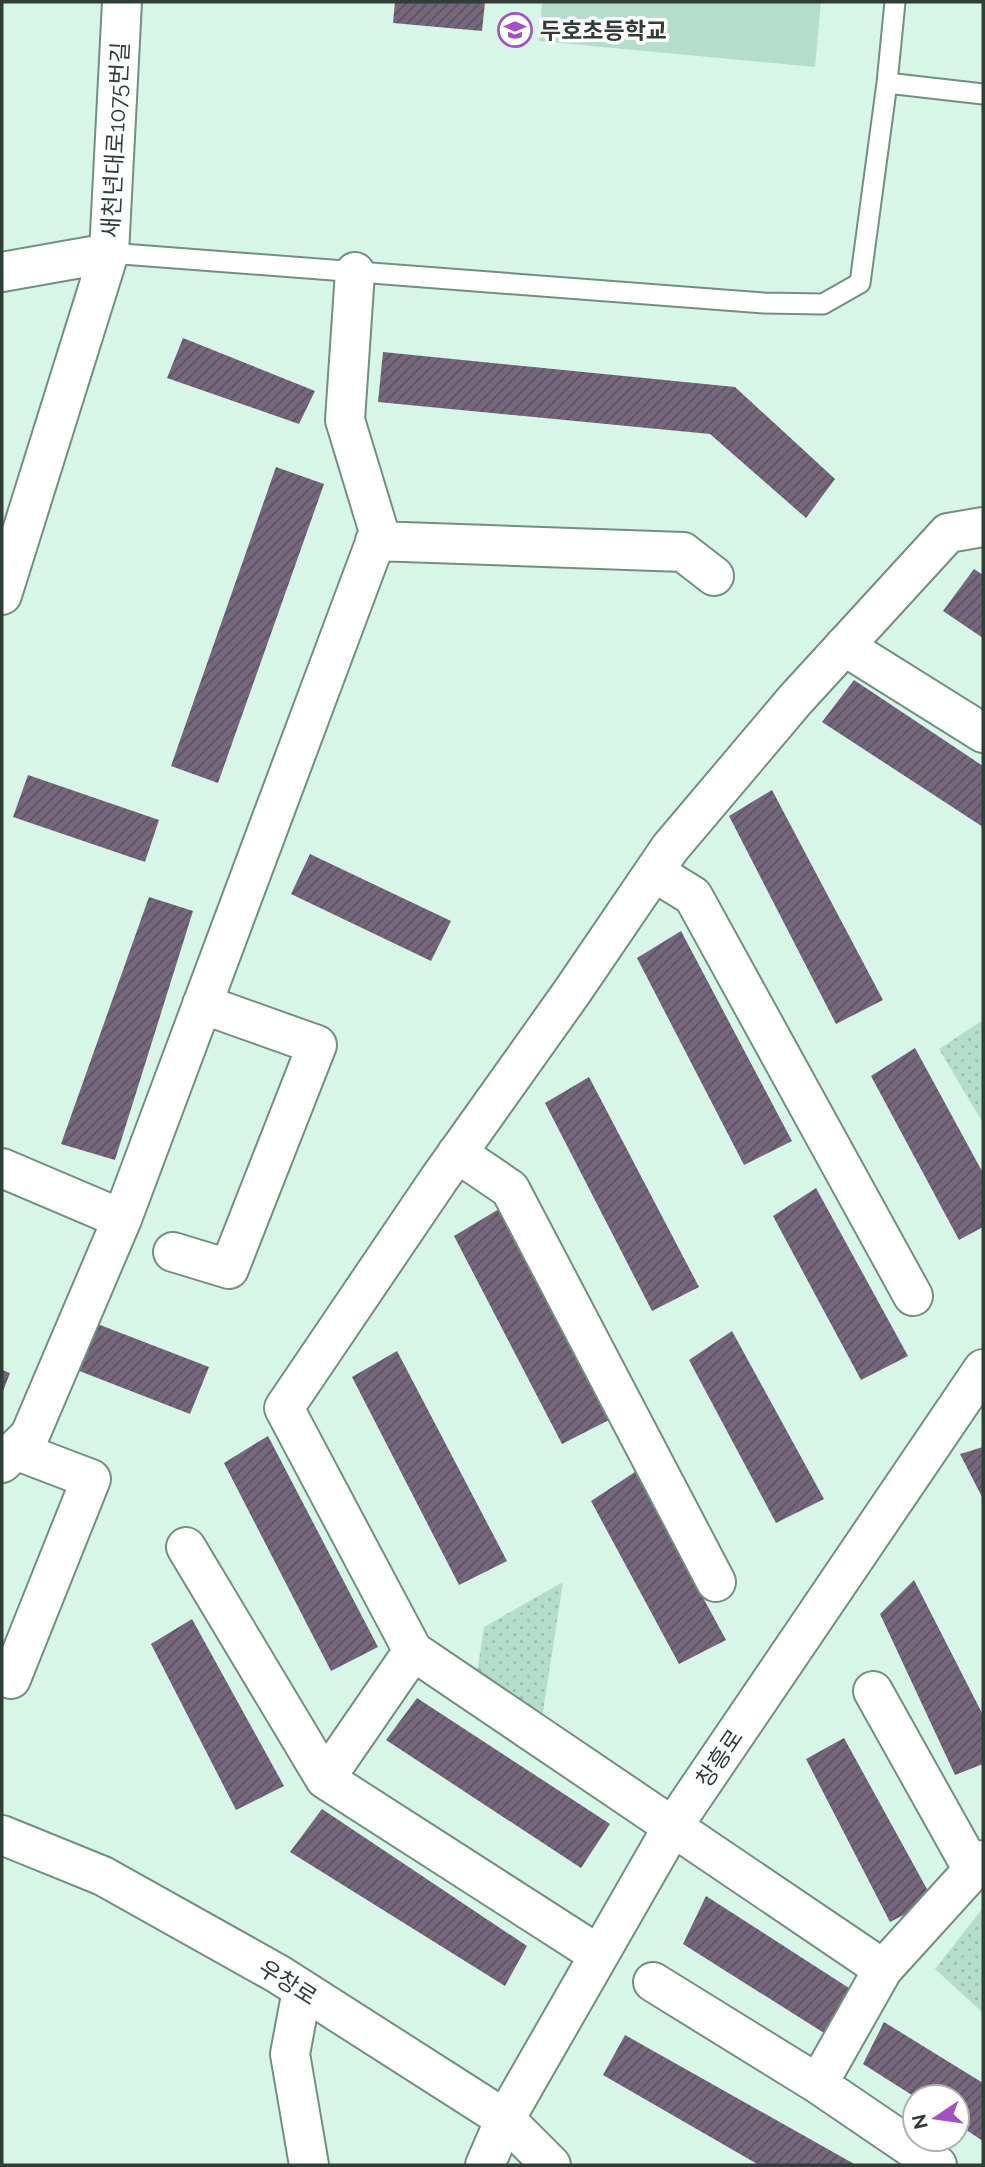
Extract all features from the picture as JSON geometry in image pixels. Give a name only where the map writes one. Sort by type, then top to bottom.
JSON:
[{"type":"street","name":"새천년대로1075번길","points":[[2,272],[109,253],[122,2]]},
{"type":"street","points":[[2,595],[109,253]]},
{"type":"street","points":[[2,1676],[11,1679],[90,1479],[8,1457],[30,1435],[121,1219],[379,532],[345,420],[355,272]]},
{"type":"street","points":[[883,1969],[413,1651],[284,1408],[457,1153],[572,992],[670,848],[786,711],[948,533],[983,527]]},
{"type":"street","points":[[375,541],[683,552],[714,576]]},
{"type":"street","points":[[844,646],[983,733]]},
{"type":"street","points":[[654,872],[693,896],[913,1296]]},
{"type":"street","points":[[173,1252],[229,1269],[317,1045],[202,1004]]},
{"type":"street","points":[[457,1153],[510,1189],[716,1582]]},
{"type":"street","points":[[2,1168],[121,1219]]},
{"type":"street","name":"창흥로","points":[[485,2165],[505,2119],[673,1826],[983,1368]]},
{"type":"street","points":[[186,1546],[325,1779],[599,1955]]},
{"type":"street","points":[[325,1779],[413,1651]]},
{"type":"street","points":[[818,2084],[883,1969],[978,1865],[873,1691]]},
{"type":"street","name":"우창로","points":[[2,1835],[103,1876],[278,1974],[505,2119],[551,2165]]},
{"type":"street","points":[[653,1982],[818,2084],[937,2165]]},
{"type":"street","points":[[302,1990],[290,2054],[309,2165]]},
{"type":"lane","points":[[109,253],[764,303],[823,304],[860,283],[895,2]]},
{"type":"lane","points":[[887,83],[983,94]]},
{"type":"green space","points":[[542,2],[821,2],[815,67],[539,41]]},
{"type":"green space","points":[[983,1020],[983,1123],[939,1049]]},
{"type":"green space","points":[[563,1582],[542,1718],[477,1673],[484,1627]]},
{"type":"green space","points":[[983,1908],[983,2013],[935,1969]]},
{"type":"building","points":[[395,2],[485,2],[482,31],[393,23]]},
{"type":"building","points":[[183,338],[315,391],[299,424],[167,378]]},
{"type":"building","points":[[383,352],[735,387],[835,479],[806,518],[710,434],[378,402]]},
{"type":"building","points":[[276,467],[324,484],[218,783],[171,766]]},
{"type":"building","points":[[974,569],[983,575],[983,638],[943,611]]},
{"type":"building","points":[[854,680],[983,766],[983,827],[822,722]]},
{"type":"building","points":[[28,775],[159,820],[145,862],[13,817]]},
{"type":"building","points":[[772,790],[883,1000],[836,1024],[729,816]]},
{"type":"building","points":[[310,854],[451,921],[431,961],[291,894]]},
{"type":"building","points":[[149,897],[193,911],[115,1160],[61,1144]]},
{"type":"building","points":[[681,931],[792,1141],[744,1165],[637,958]]},
{"type":"building","points":[[915,1048],[983,1173],[983,1227],[959,1240],[871,1076]]},
{"type":"building","points":[[589,1077],[699,1287],[652,1311],[545,1103]]},
{"type":"building","points":[[816,1188],[908,1356],[861,1380],[773,1216]]},
{"type":"building","points":[[499,1209],[609,1420],[562,1444],[454,1236]]},
{"type":"building","points":[[82,1318],[209,1367],[190,1414],[64,1365]]},
{"type":"building","points":[[732,1331],[824,1499],[776,1523],[689,1360]]},
{"type":"building","points":[[397,1351],[507,1561],[459,1585],[352,1377]]},
{"type":"building","points":[[2,1370],[10,1373],[2,1394]]},
{"type":"building","points":[[268,1436],[378,1647],[331,1671],[224,1463]]},
{"type":"building","points":[[983,1447],[983,1499],[960,1454]]},
{"type":"building","points":[[635,1472],[726,1640],[679,1664],[591,1501]]},
{"type":"building","points":[[914,1580],[983,1715],[983,1764],[955,1775],[880,1614]]},
{"type":"building","points":[[192,1619],[284,1786],[236,1810],[151,1644]]},
{"type":"building","points":[[417,1698],[610,1824],[581,1868],[386,1740]]},
{"type":"building","points":[[844,1738],[933,1900],[890,1922],[806,1759]]},
{"type":"building","points":[[322,1809],[527,1946],[505,1986],[290,1852]]},
{"type":"building","points":[[706,1896],[852,1990],[824,2033],[683,1944]]},
{"type":"building","points":[[884,2022],[983,2083],[983,2141],[971,2133],[971,2083],[901,2083],[901,2088],[863,2064]]},
{"type":"building","points":[[625,2035],[856,2165],[759,2165],[603,2075]]},
{"type":"place","name":"두호초등학교","points":[[515,30]]}]
